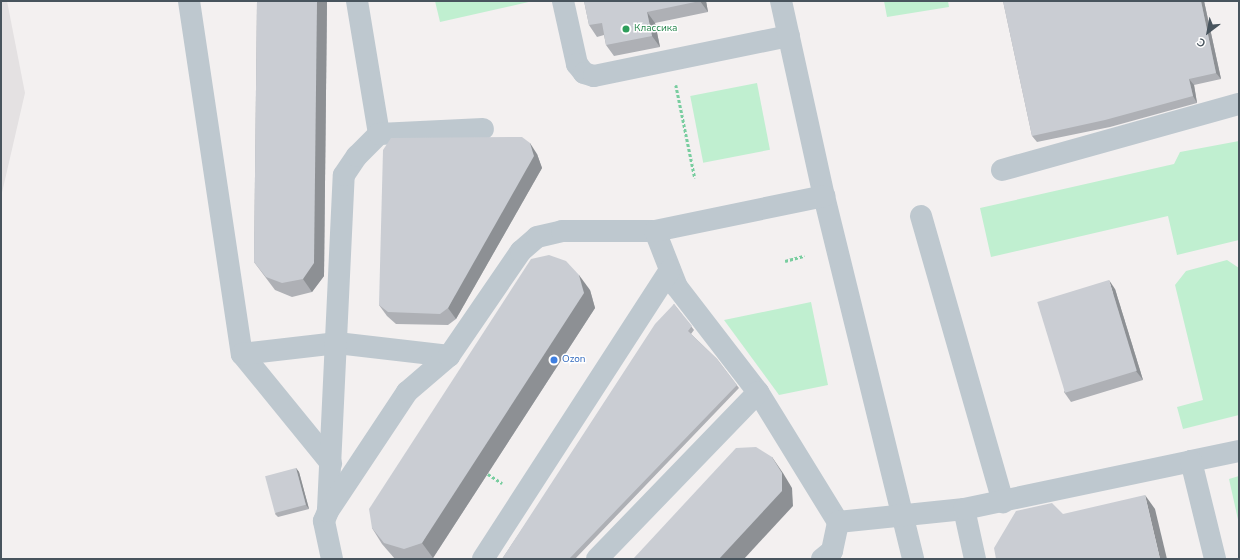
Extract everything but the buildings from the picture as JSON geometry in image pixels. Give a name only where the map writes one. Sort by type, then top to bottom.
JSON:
[{"type":"street","points":[[189,1],[242,354],[331,463]]},
{"type":"street","points":[[357,1],[379,134]]},
{"type":"street","points":[[562,1],[577,64],[584,73],[594,76],[789,36]]},
{"type":"street","points":[[781,1],[824,196],[913,559]]},
{"type":"street","points":[[1002,170],[1239,104]]},
{"type":"street","points":[[328,510],[344,175],[357,156],[379,134],[482,129]]},
{"type":"street","points":[[332,559],[324,521],[328,510],[408,392],[449,356],[521,251],[537,237],[562,231],[656,231],[824,196]]},
{"type":"street","points":[[921,216],[1003,502]]},
{"type":"street","points":[[656,231],[676,286],[758,392],[838,522],[832,551],[822,559]]},
{"type":"street","points":[[483,559],[670,270]]},
{"type":"street","points":[[242,354],[337,343],[449,356]]},
{"type":"street","points":[[597,559],[758,392]]},
{"type":"street","points":[[838,522],[964,509],[1239,451]]},
{"type":"street","points":[[1191,461],[1215,559]]},
{"type":"street","points":[[964,509],[975,559]]},
{"type":"path","points":[[676,85],[695,178]]},
{"type":"path","points":[[785,261],[804,256]]},
{"type":"shaded area","points":[[1,1],[7,1],[25,93],[1,197]]},
{"type":"green space","points":[[435,1],[533,1],[440,22]]},
{"type":"green space","points":[[884,1],[948,1],[949,7],[887,17]]},
{"type":"green space","points":[[757,83],[770,150],[703,163],[690,96]]},
{"type":"green space","points":[[1239,141],[1239,240],[1177,255],[1168,216],[991,257],[980,208],[1174,164],[1180,152]]},
{"type":"green space","points":[[1227,260],[1239,268],[1239,415],[1183,429],[1177,407],[1203,400],[1175,285],[1186,271]]},
{"type":"green space","points":[[811,302],[828,385],[779,395],[724,320]]},
{"type":"green space","points":[[1239,476],[1239,524],[1229,479]]},
{"type":"place","name":"Классика","points":[[626,29]]},
{"type":"place","name":"Ozon","points":[[554,360]]}]
